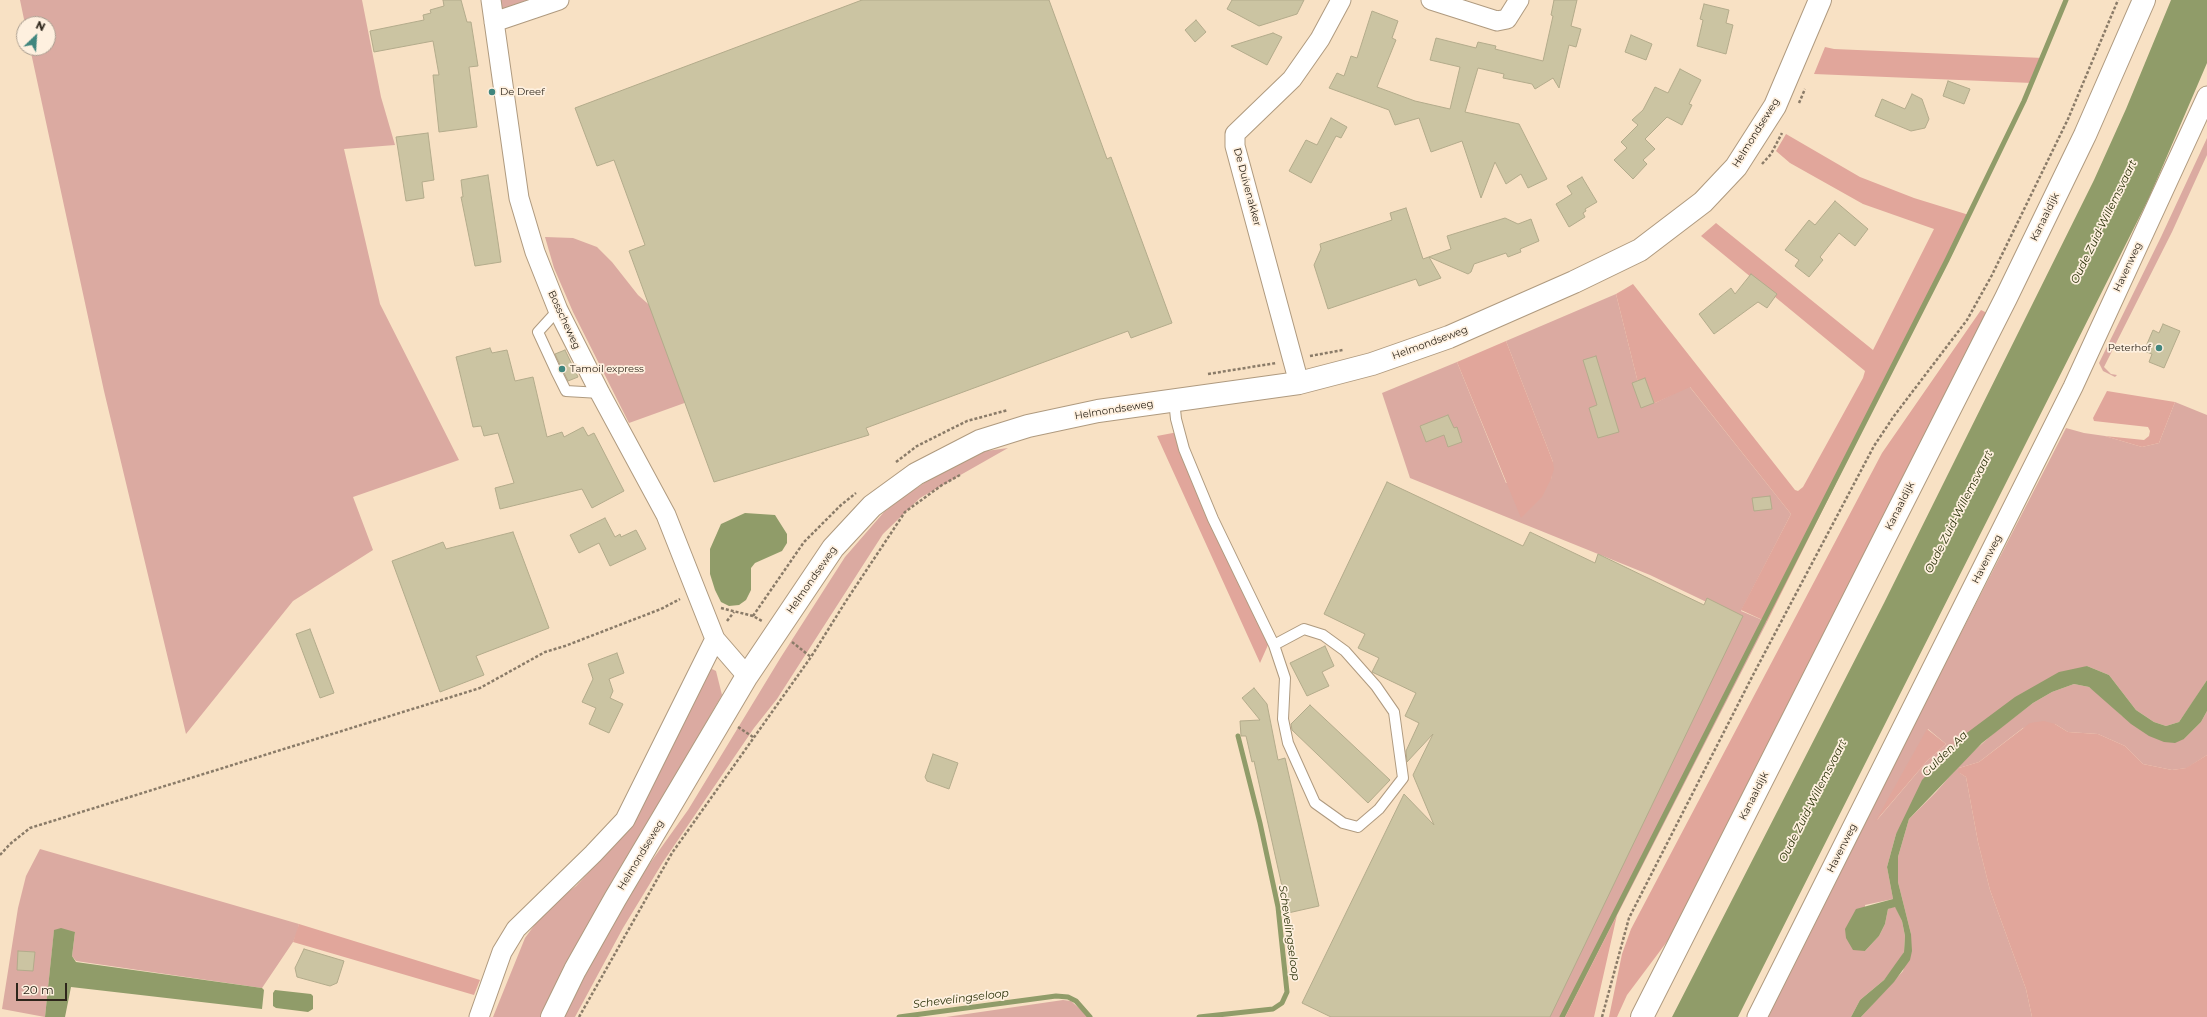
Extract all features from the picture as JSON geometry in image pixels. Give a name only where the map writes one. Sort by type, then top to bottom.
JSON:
[{"type":"street","name":"Bosscheweg","points":[[491,0],[519,198],[535,252],[558,310],[600,393],[666,515],[697,590],[699,601],[715,639],[746,676]]},
{"type":"street","points":[[494,22],[559,0]]},
{"type":"street","name":"De Duivenakker","points":[[1299,383],[1235,146],[1235,134],[1292,79],[1320,39],[1341,0]]},
{"type":"street","points":[[1431,0],[1497,21],[1507,19],[1519,0]]},
{"type":"street","name":"Helmondseweg","points":[[552,1017],[575,970],[615,899],[746,676],[833,548],[872,506],[916,474],[980,441],[1028,426],[1098,411],[1299,383],[1372,364],[1449,337],[1574,282],[1640,250],[1704,202],[1736,167],[1775,106],[1820,0]]},
{"type":"street","name":"Kanaaldijk","points":[[1644,1012],[2006,298],[2086,135],[2144,0]]},
{"type":"street","name":"Havenweg","points":[[1757,1017],[2073,386],[2207,96]]},
{"type":"street","points":[[479,1017],[502,952],[516,929],[594,854],[625,820],[715,639]]},
{"type":"lane","points":[[558,310],[538,332],[566,391],[600,393]]},
{"type":"lane","points":[[1174,400],[1176,419],[1184,448],[1214,519],[1274,645],[1286,678],[1283,719],[1288,743],[1315,803],[1343,823],[1358,827],[1379,810],[1403,778],[1394,712],[1376,686],[1345,651],[1324,635],[1304,629],[1274,645]]},
{"type":"path","points":[[1602,1017],[1607,993],[1629,918],[1753,675],[1874,446],[1894,416],[1966,320],[1992,276],[2068,119],[2118,0]]},
{"type":"path","points":[[0,855],[10,844],[30,828],[480,688],[545,652],[565,646],[661,608],[697,590]]},
{"type":"path","points":[[734,612],[753,616]]},
{"type":"path","points":[[579,1017],[672,853],[811,657]]},
{"type":"shaded area","points":[[20,0],[362,0],[381,97],[395,145],[344,149],[380,304],[459,460],[353,497],[373,550],[293,601],[186,734],[104,391],[32,56],[56,56],[56,16],[23,16]]},
{"type":"shaded area","points":[[499,0],[541,0],[502,15]]},
{"type":"shaded area","points":[[1825,47],[1834,49],[2043,58],[2032,83],[1814,74]]},
{"type":"shaded area","points":[[1786,134],[1860,177],[1914,198],[1969,215],[1767,622],[1741,610],[1791,514],[1690,387],[1655,403],[1645,402],[1642,399],[1616,294],[1633,284],[1795,490],[1798,491],[1803,487],[1863,378],[1865,371],[1701,236],[1716,223],[1873,350],[1934,229],[1863,204],[1790,163],[1776,151]]},
{"type":"shaded area","points":[[2207,138],[2207,155],[2172,232],[2104,367],[2111,374],[2117,375],[2115,377],[2103,371],[2099,363],[2161,237]]},
{"type":"shaded area","points":[[545,237],[573,238],[597,247],[612,262],[638,295],[655,310],[690,401],[629,423],[573,312],[554,268]]},
{"type":"shaded area","points":[[1616,294],[1642,399],[1655,403],[1689,386],[1791,514],[1741,611],[1767,622],[1565,1017],[1545,1017],[1740,618],[1650,575],[1410,478],[1382,393],[1457,362],[1506,483],[1551,479],[1553,462],[1506,341]]},
{"type":"shaded area","points":[[1981,310],[1989,314],[1675,931],[1627,995],[1617,1017],[1609,1017],[1622,954],[1631,929],[1882,453]]},
{"type":"shaded area","points":[[1506,341],[1553,462],[1554,469],[1542,497],[1521,518],[1457,362]]},
{"type":"shaded area","points":[[2107,391],[2175,402],[2159,443],[2142,447],[2105,436],[2144,440],[2149,436],[2150,431],[2148,427],[2094,421],[2093,418]]},
{"type":"shaded area","points":[[2175,402],[2207,415],[2207,680],[2179,722],[2166,726],[2154,722],[2136,710],[2109,675],[2087,666],[1964,735],[1896,834],[1887,867],[1893,899],[1865,905],[1865,951],[1879,936],[1885,924],[1888,909],[1895,906],[1902,921],[1905,936],[1904,952],[1900,960],[1884,980],[1860,1000],[1851,1017],[1764,1017],[2066,428],[2084,433],[2105,436],[2142,447],[2159,443]],"holes":[[[1928,729],[1946,744],[1927,761],[1877,820]]]},
{"type":"shaded area","points":[[1178,432],[1272,636],[1260,663],[1157,436]]},
{"type":"shaded area","points":[[1008,448],[920,498],[883,534],[777,699],[754,728],[663,862],[623,928],[575,1017],[564,1017],[594,958],[643,873],[688,810],[781,657],[845,557],[884,512],[906,495],[935,476],[962,462],[986,451]]},
{"type":"shaded area","points":[[710,668],[716,671],[722,695],[561,975],[540,1017],[493,1017],[525,938],[547,908],[576,886],[615,839]]},
{"type":"shaded area","points":[[2074,684],[2089,687],[2099,694],[2122,716],[2184,739],[2201,722],[2207,711],[2207,755],[2187,768],[2172,770],[2143,764],[2125,746],[2098,734],[2068,732],[2055,724],[2023,728],[1979,762],[1959,768],[1960,773],[1966,777],[1978,842],[1990,890],[2026,989],[2032,1017],[1861,1017],[1903,971],[1911,934],[1898,882],[1898,857],[1909,819],[1936,792],[1966,758],[1995,732],[2033,703],[2052,692]]},
{"type":"shaded area","points":[[2044,721],[2055,724],[2068,732],[2098,734],[2125,746],[2143,764],[2172,770],[2186,768],[2207,755],[2207,1017],[2032,1017],[2026,989],[1990,890],[1978,842],[1966,777],[1958,772],[1959,768],[1979,762],[2030,723]]},
{"type":"shaded area","points":[[1927,729],[1946,744],[1927,761],[1875,822]]},
{"type":"shaded area","points":[[40,849],[299,924],[297,933],[293,942],[262,988],[76,961],[72,956],[75,932],[54,931],[45,1017],[2,1009],[18,908],[26,876]]},
{"type":"shaded area","points":[[1617,915],[1594,1017],[1565,1017]]},
{"type":"shaded area","points":[[299,924],[480,980],[474,995],[293,942]]},
{"type":"shaded area","points":[[1063,1000],[1071,1001],[1089,1017],[946,1017]]},
{"type":"water","name":"Oude Zuid-Willemsvaart","points":[[2171,0],[2207,0],[2207,63],[2149,198],[1738,1017],[1672,1017],[1884,603],[2094,180],[2126,109]]},
{"type":"water","points":[[745,513],[775,515],[787,534],[787,543],[782,551],[755,563],[751,568],[751,590],[746,600],[739,605],[729,606],[721,602],[715,590],[710,574],[710,549],[721,524]]},
{"type":"water","points":[[2087,666],[2109,675],[2136,710],[2154,722],[2166,726],[2179,722],[2207,680],[2207,711],[2201,722],[2184,739],[2175,743],[2164,742],[2149,736],[2131,724],[2089,687],[2074,684],[2052,692],[2033,703],[1982,743],[1909,819],[1898,857],[1898,882],[1911,934],[1912,951],[1910,960],[1894,982],[1861,1017],[1851,1017],[1860,1000],[1884,980],[1904,952],[1905,936],[1902,921],[1895,907],[1888,909],[1885,924],[1879,936],[1865,951],[1853,950],[1846,938],[1845,929],[1856,909],[1893,899],[1887,867],[1896,834],[1922,780],[1964,735],[2015,697],[2059,672]]},
{"type":"water","points":[[61,928],[75,932],[72,956],[76,962],[262,988],[264,990],[262,1009],[71,987],[65,1017],[45,1017],[54,930]]},
{"type":"water","points":[[275,990],[311,994],[313,996],[313,1009],[308,1012],[276,1008],[273,1006],[273,993]]},
{"type":"building","points":[[443,0],[461,0],[467,22],[471,22],[478,66],[469,67],[477,127],[439,132],[433,75],[439,75],[433,41],[374,52],[370,31],[424,20],[423,15],[431,13],[430,10],[444,6]]},
{"type":"building","points":[[862,0],[1049,0],[1107,159],[1111,157],[1172,323],[1131,338],[1128,331],[866,428],[869,435],[714,482],[629,251],[645,245],[614,160],[597,166],[575,108]]},
{"type":"building","points":[[1232,0],[1304,0],[1297,14],[1259,26],[1227,9]]},
{"type":"building","points":[[1554,0],[1577,0],[1571,26],[1581,29],[1576,47],[1569,45],[1559,88],[1553,78],[1535,89],[1532,84],[1503,78],[1504,74],[1478,68],[1465,112],[1519,124],[1547,179],[1528,188],[1521,174],[1506,184],[1495,162],[1481,198],[1462,141],[1431,152],[1419,118],[1395,125],[1389,110],[1329,88],[1337,73],[1344,76],[1351,56],[1357,58],[1372,11],[1398,21],[1392,38],[1396,40],[1377,87],[1415,101],[1450,109],[1460,67],[1430,60],[1436,38],[1476,48],[1478,42],[1496,46],[1495,49],[1543,61],[1553,16],[1551,15]]},
{"type":"building","points":[[1704,4],[1729,10],[1726,23],[1733,25],[1726,54],[1697,46],[1703,20],[1700,19]]},
{"type":"building","points":[[1196,20],[1206,32],[1195,42],[1185,30]]},
{"type":"building","points":[[1273,33],[1282,37],[1267,65],[1231,46]]},
{"type":"building","points":[[1631,35],[1652,44],[1646,60],[1625,52]]},
{"type":"building","points":[[1680,69],[1701,80],[1689,104],[1692,105],[1682,125],[1667,117],[1645,139],[1655,149],[1643,160],[1647,164],[1633,179],[1614,160],[1627,148],[1621,142],[1638,125],[1632,120],[1643,110],[1655,87],[1668,93]]},
{"type":"building","points":[[1948,81],[1970,89],[1964,104],[1943,96]]},
{"type":"building","points":[[1912,94],[1922,99],[1929,119],[1925,128],[1911,131],[1875,116],[1882,99],[1905,109]]},
{"type":"building","points":[[1331,118],[1347,127],[1341,138],[1336,136],[1311,183],[1289,171],[1306,140],[1317,145]]},
{"type":"building","points":[[428,133],[434,180],[422,182],[424,198],[406,201],[396,137]]},
{"type":"building","points":[[488,175],[501,262],[475,266],[461,197],[463,197],[461,180]]},
{"type":"building","points":[[1582,177],[1597,202],[1585,209],[1586,211],[1583,213],[1585,217],[1569,227],[1556,204],[1572,194],[1567,186]]},
{"type":"building","points":[[1835,201],[1868,229],[1855,246],[1839,233],[1820,257],[1823,260],[1809,277],[1795,266],[1799,260],[1785,250],[1809,220],[1815,225]]},
{"type":"building","points":[[1406,208],[1423,259],[1451,249],[1447,236],[1505,218],[1518,224],[1531,219],[1539,241],[1520,249],[1521,252],[1508,257],[1506,253],[1474,264],[1471,272],[1468,274],[1429,257],[1441,278],[1419,286],[1416,279],[1328,309],[1314,265],[1321,249],[1320,244],[1392,220],[1390,213]]},
{"type":"building","points":[[1751,274],[1777,294],[1767,308],[1758,302],[1714,334],[1699,314],[1731,288],[1735,294]]},
{"type":"building","name":"Peterhof","points":[[2163,324],[2180,331],[2164,368],[2149,362],[2152,354],[2144,351],[2153,330],[2159,333]]},
{"type":"building","points":[[490,348],[492,353],[507,350],[515,381],[533,377],[547,437],[562,432],[564,437],[583,427],[588,436],[594,433],[624,491],[592,508],[582,489],[500,509],[495,488],[514,483],[498,433],[484,436],[481,426],[473,427],[456,357]]},
{"type":"building","points":[[565,350],[578,377],[568,381],[555,354]]},
{"type":"building","points":[[1596,356],[1619,432],[1598,438],[1589,408],[1597,405],[1583,360]]},
{"type":"building","points":[[1645,378],[1654,403],[1641,408],[1632,383]]},
{"type":"building","points":[[1448,415],[1454,428],[1457,427],[1462,442],[1448,447],[1444,435],[1426,442],[1420,426]]},
{"type":"building","points":[[1387,482],[1523,546],[1530,532],[1595,563],[1598,554],[1704,605],[1707,598],[1743,616],[1550,1017],[1331,1017],[1302,1003],[1404,794],[1434,825],[1413,775],[1433,734],[1407,762],[1406,751],[1419,723],[1405,716],[1416,693],[1372,672],[1379,658],[1358,648],[1365,634],[1324,614]]},
{"type":"building","points":[[1770,496],[1772,509],[1754,511],[1752,498]]},
{"type":"building","points":[[605,518],[615,537],[620,534],[621,537],[636,530],[646,549],[610,566],[599,543],[579,553],[570,535]]},
{"type":"building","points":[[513,532],[549,628],[476,656],[484,675],[440,692],[392,561],[443,542],[446,549]]},
{"type":"building","points":[[310,629],[334,693],[320,698],[296,634]]},
{"type":"building","points":[[1325,646],[1334,666],[1322,672],[1329,686],[1307,696],[1290,663]]},
{"type":"building","points":[[617,653],[624,673],[609,679],[613,691],[610,698],[623,704],[609,733],[589,724],[596,708],[582,702],[593,679],[588,664]]},
{"type":"building","points":[[1254,688],[1267,704],[1278,760],[1285,758],[1319,906],[1288,913],[1254,761],[1252,762],[1246,736],[1241,736],[1240,721],[1260,720],[1242,698]]},
{"type":"building","points":[[1310,705],[1390,780],[1368,803],[1292,730],[1291,724]]},
{"type":"building","points":[[933,754],[958,763],[949,789],[927,781],[925,777]]},
{"type":"building","points":[[304,949],[344,961],[337,983],[330,986],[297,977],[295,968]]},
{"type":"building","points":[[18,951],[35,952],[33,971],[17,970]]},
{"type":"waterway","points":[[1562,1017],[1947,260],[2024,101],[2066,0]]},
{"type":"waterway","name":"Schevelingseloop","points":[[1199,1017],[1273,1009],[1282,1003],[1287,992],[1278,907],[1260,823],[1238,736]]},
{"type":"waterway","name":"Schevelingseloop","points":[[899,1017],[1056,996],[1068,997],[1076,1001],[1090,1017]]},
{"type":"place","name":"De Dreef","points":[[492,92]]},
{"type":"place","name":"Peterhof","points":[[2159,348]]},
{"type":"place","name":"Tamoil express","points":[[562,369]]},
{"type":"water label","name":"Gulden Aa","points":[[1945,754]]}]
